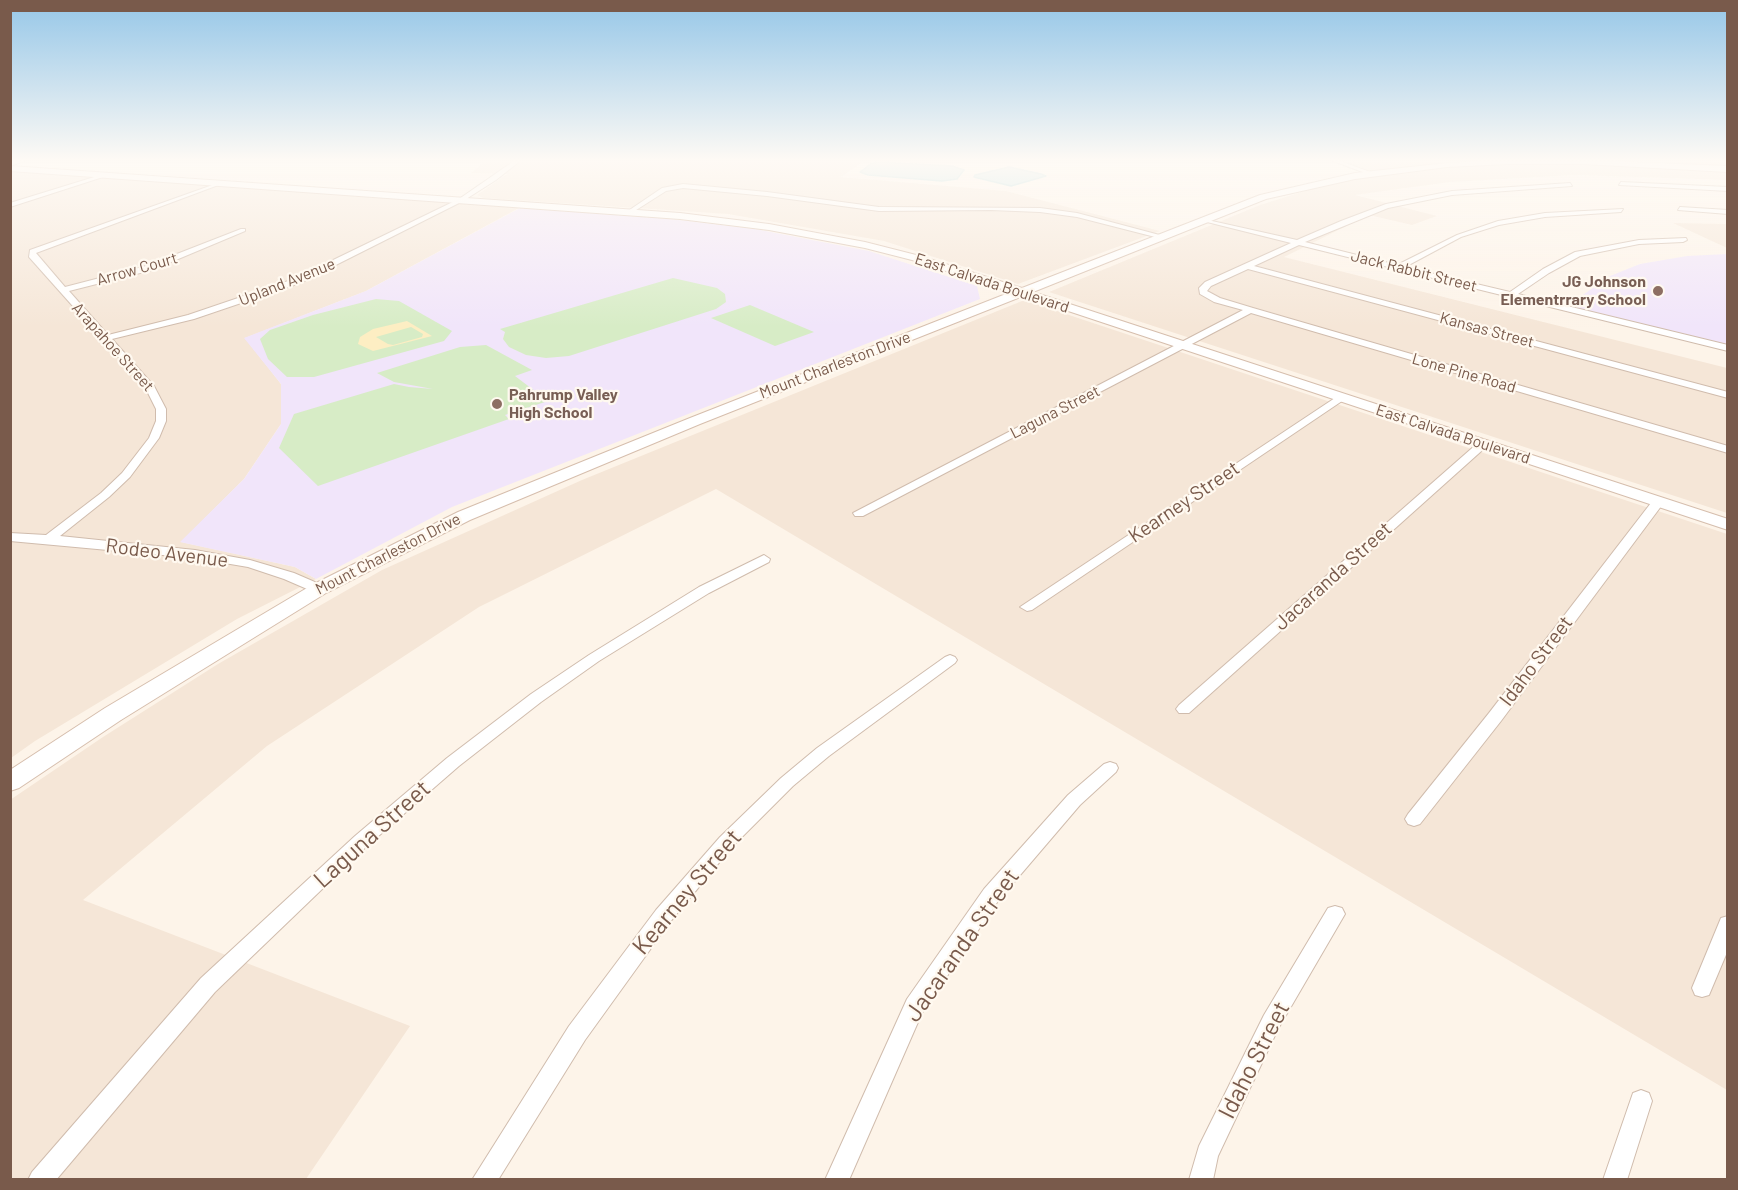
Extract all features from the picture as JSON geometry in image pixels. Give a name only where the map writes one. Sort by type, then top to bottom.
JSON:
[{"type":"street","name":"Arapahoe Street","points":[[49,539],[126,476],[154,438],[162,409],[157,398],[107,338],[32,255],[33,252],[129,217]]},
{"type":"street","name":"Upland Avenue","points":[[107,338],[191,317],[297,281],[428,217]]},
{"type":"street","name":"East Calvada Boulevard","points":[[682,217],[769,226],[861,244],[916,258],[1728,525]]},
{"type":"street","points":[[1083,217],[1162,237]]},
{"type":"street","name":"Mount Charleston Drive","points":[[12,779],[112,714],[318,589],[464,516],[539,483],[1214,217]]},
{"type":"street","points":[[1247,266],[1357,217]]},
{"type":"street","points":[[1398,267],[1458,236],[1498,223],[1538,217]]},
{"type":"street","name":"Jack Rabbit Street","points":[[1205,220],[1728,348]]},
{"type":"street","name":"Arrow Court","points":[[63,290],[149,268],[243,230]]},
{"type":"street","points":[[1511,295],[1546,271],[1578,254],[1621,244],[1683,240]]},
{"type":"street","name":"Lone Pine Road","points":[[1247,266],[1208,284],[1203,288],[1203,292],[1217,300],[1250,310],[1728,450]]},
{"type":"street","name":"Kansas Street","points":[[1247,266],[1728,395]]},
{"type":"street","name":"Laguna Street","points":[[860,513],[1250,310]]},
{"type":"street","name":"Kearney Street","points":[[1027,607],[1341,397]]},
{"type":"street","name":"Jacaranda Street","points":[[1184,709],[1483,444]]},
{"type":"street","name":"Idaho Street","points":[[1413,819],[1495,717],[1658,502]]},
{"type":"street","name":"Rodeo Avenue","points":[[10,537],[195,554],[250,564],[289,576],[318,589]]},
{"type":"street","name":"Laguna Street","points":[[40,1179],[208,985],[361,841],[453,762],[536,698],[594,658],[704,590],[764,560]]},
{"type":"street","name":"Kearney Street","points":[[484,1179],[584,1024],[663,916],[726,842],[787,782],[823,752],[950,660]]},
{"type":"street","name":"Jacaranda Street","points":[[837,1179],[914,1006],[991,895],[1074,800],[1110,768]]},
{"type":"street","name":"Idaho Street","points":[[1202,1179],[1207,1154],[1271,1022],[1335,914]]},
{"type":"street","points":[[1702,988],[1728,924]]},
{"type":"street","points":[[1614,1179],[1641,1101]]},
{"type":"shaded area","points":[[10,217],[503,217],[366,291],[245,338],[281,384],[281,424],[244,479],[181,542],[295,567],[316,579],[237,619],[35,741],[11,758]]},
{"type":"shaded area","name":"Pahrump Valley High School","points":[[504,217],[636,217],[755,229],[869,251],[977,286],[980,299],[452,507],[316,579],[295,567],[180,542],[244,479],[281,424],[281,384],[244,338],[366,291]]},
{"type":"shaded area","points":[[743,217],[1104,217],[1160,231],[1018,284],[884,241]]},
{"type":"shaded area","points":[[1232,217],[1366,217],[1284,257],[1727,368],[1727,513],[1049,292]]},
{"type":"shaded area","points":[[1376,217],[1436,217],[1412,225]]},
{"type":"shaded area","points":[[1673,223],[1727,224],[1727,248]]},
{"type":"shaded area","name":"JG Johnson Elementrrary School","points":[[1727,254],[1727,345],[1567,306],[1610,276],[1640,264],[1687,256]]},
{"type":"shaded area","points":[[1022,301],[1727,534],[1727,1090],[716,489],[479,607],[267,746],[83,900],[410,1026],[306,1179],[11,1179],[10,800],[103,737],[218,664],[382,570],[582,480]]},
{"type":"green space","points":[[673,278],[717,288],[725,294],[726,302],[716,309],[569,356],[546,358],[526,355],[509,347],[503,339],[505,332],[500,329]]},
{"type":"green space","points":[[376,299],[399,301],[452,331],[444,341],[314,377],[287,377],[268,359],[260,339],[270,330],[313,315]]},
{"type":"green space","points":[[750,305],[814,332],[775,346],[711,318]]},
{"type":"green space","points":[[486,345],[532,370],[515,376],[548,401],[505,415],[509,419],[318,486],[279,448],[294,414],[394,384],[433,389],[394,382],[377,373],[460,347]]},
{"type":"sand","points":[[407,321],[432,336],[373,351],[358,344],[360,337],[373,329]],"holes":[[[411,327],[423,334],[422,337],[393,345],[376,337]]]},
{"type":"place","name":"JG Johnson Elementrrary School","points":[[1658,291]]},
{"type":"place","name":"Pahrump Valley High School","points":[[497,404]]}]
